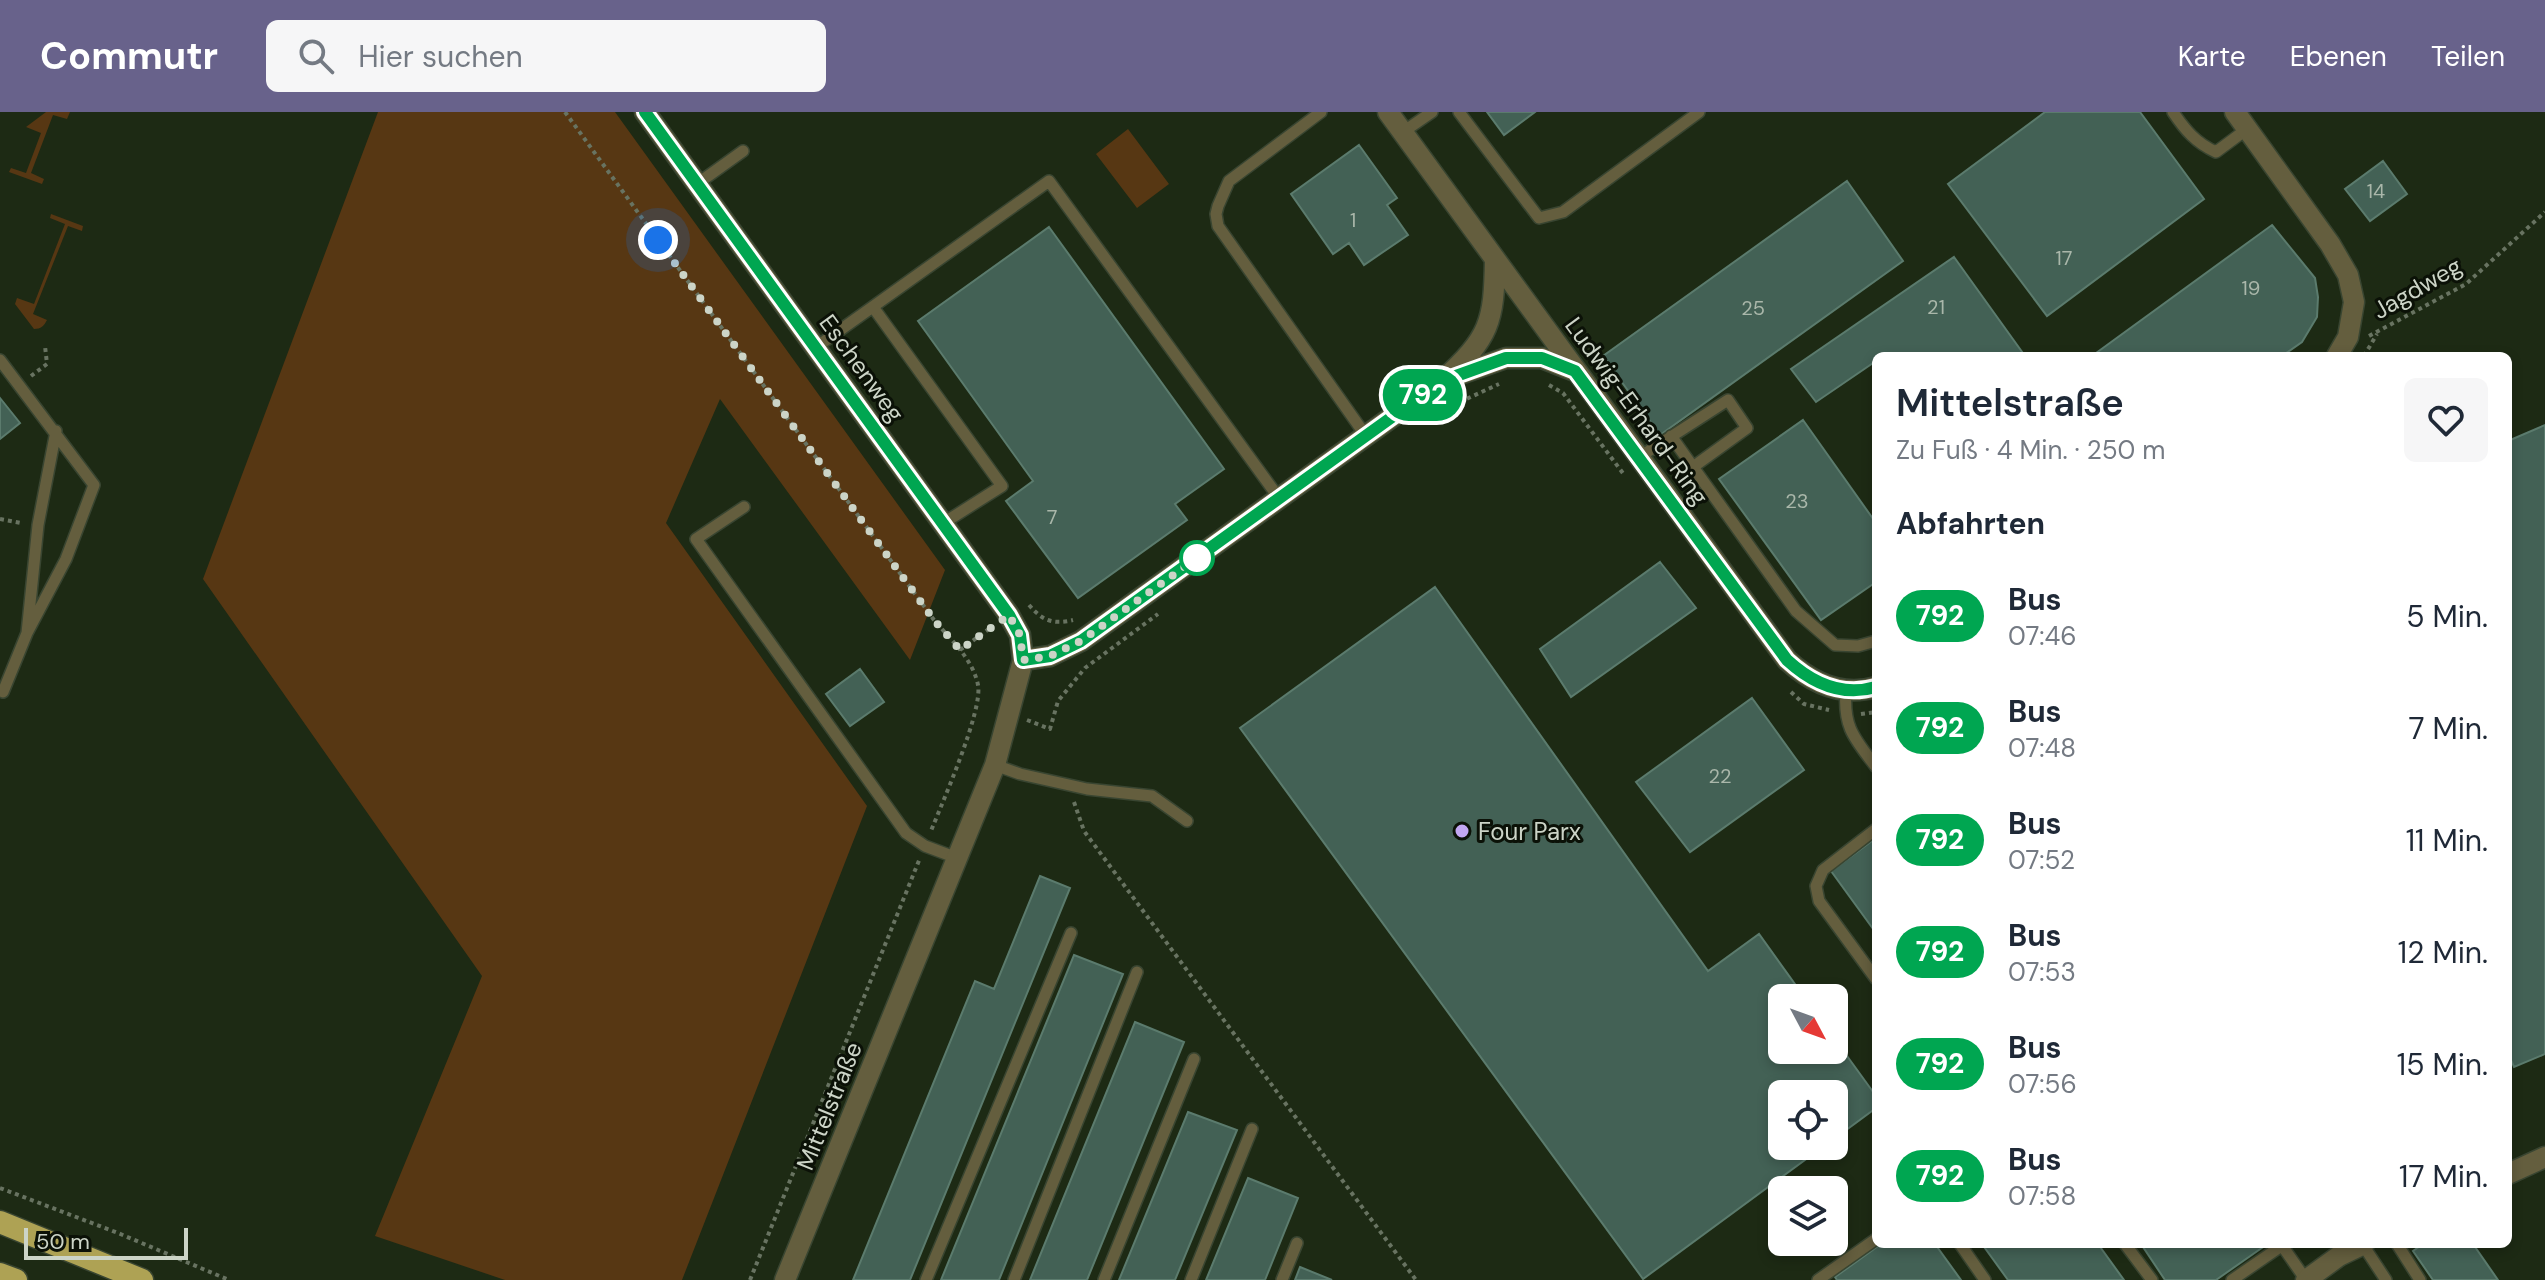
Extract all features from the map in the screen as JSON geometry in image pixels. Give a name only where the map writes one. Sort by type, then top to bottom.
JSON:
[{"type":"highway","points":[[0,1222],[142,1280]]},
{"type":"highway","points":[[0,1274],[16,1280]]},
{"type":"street","name":"Eschenweg","points":[[645,112],[1009,615],[1020,635],[1023,660]]},
{"type":"street","name":"Ludwig-Erhard-Ring","points":[[1388,112],[1787,660],[1805,677],[1825,686],[1846,691],[1872,688]]},
{"type":"street","points":[[2241,120],[2330,244],[2348,275],[2354,302],[2348,337],[2339,352]]},
{"type":"street","points":[[1023,660],[1050,656],[1081,641],[1442,381],[1472,353],[1484,334],[1494,302],[1495,259]]},
{"type":"street","points":[[1442,381],[1506,358],[1542,358],[1575,371]]},
{"type":"street","name":"Mittelstraße","points":[[785,1280],[995,765],[1023,660]]},
{"type":"street","points":[[2512,1172],[2545,1157]]},
{"type":"street","points":[[2306,1280],[2356,1248]]},
{"type":"lane","points":[[1321,112],[1229,181],[1216,214],[1218,226],[1366,436]]},
{"type":"lane","points":[[1403,132],[1432,112]]},
{"type":"lane","points":[[1459,112],[1539,218],[1563,212],[1699,112]]},
{"type":"lane","points":[[2173,112],[2187,133],[2202,146],[2216,152],[2241,120]]},
{"type":"lane","points":[[697,184],[743,151]]},
{"type":"lane","points":[[815,348],[1049,181],[1279,498]]},
{"type":"lane","points":[[873,307],[1002,486],[942,524]]},
{"type":"lane","points":[[0,360],[94,485],[66,559],[27,633],[3,692]]},
{"type":"lane","points":[[1638,458],[1728,400],[1747,428],[1693,467]]},
{"type":"lane","points":[[27,633],[38,525],[56,431]]},
{"type":"lane","points":[[1671,436],[1796,611],[1835,645],[1858,646],[1872,642]]},
{"type":"lane","points":[[744,507],[696,539],[906,833],[925,846],[957,858]]},
{"type":"lane","points":[[1846,691],[1844,713],[1853,736],[1872,762]]},
{"type":"lane","points":[[995,765],[1087,789],[1152,796],[1187,821]]},
{"type":"lane","points":[[1872,832],[1823,870],[1816,886],[1819,901],[1872,974]]},
{"type":"lane","points":[[926,1280],[1071,933]]},
{"type":"lane","points":[[1014,1280],[1137,972]]},
{"type":"lane","points":[[1104,1280],[1194,1059]]},
{"type":"lane","points":[[1191,1280],[1252,1129]]},
{"type":"lane","points":[[1818,1280],[1872,1242]]},
{"type":"lane","points":[[1282,1280],[1297,1243]]},
{"type":"lane","points":[[1963,1248],[1985,1280]]},
{"type":"lane","points":[[2128,1248],[2152,1280]]},
{"type":"lane","points":[[2232,1280],[2278,1248]]},
{"type":"lane","points":[[2283,1248],[2306,1280]]},
{"type":"lane","points":[[2366,1248],[2386,1280]]},
{"type":"lane","points":[[2400,1248],[2420,1280]]},
{"type":"path","points":[[565,112],[934,620],[969,662],[978,687],[966,743],[750,1280]]},
{"type":"path","name":"Jagdweg","points":[[2368,337],[2466,284],[2545,212]]},
{"type":"path","points":[[2366,352],[2378,331]]},
{"type":"path","points":[[19,384],[47,364],[45,346]]},
{"type":"path","points":[[1536,378],[1563,393],[1607,452]]},
{"type":"path","points":[[1431,415],[1508,380]]},
{"type":"path","points":[[0,519],[38,525]]},
{"type":"path","points":[[1029,605],[1047,621],[1071,621],[1082,617]]},
{"type":"path","points":[[1050,729],[1058,701],[1085,668],[1168,607]]},
{"type":"path","points":[[960,650],[1009,615]]},
{"type":"path","points":[[1073,797],[1084,831],[1416,1280]]},
{"type":"path","points":[[0,1188],[229,1280]]},
{"type":"shaded area","points":[[46,112],[70,112],[67,119],[53,115],[31,173],[44,179],[42,184],[9,172],[11,168],[26,173],[41,133],[26,127]]},
{"type":"shaded area","points":[[378,112],[615,112],[945,570],[910,660],[720,399],[666,523],[867,806],[682,1280],[505,1280],[375,1236],[482,976],[203,579]]},
{"type":"shaded area","points":[[1128,129],[1169,184],[1137,208],[1096,154]]},
{"type":"shaded area","points":[[51,214],[83,226],[82,231],[68,226],[33,314],[47,320],[42,327],[34,329],[15,304],[17,298],[34,304],[65,224],[50,218]]},
{"type":"building","points":[[1487,112],[1535,112],[1504,135]]},
{"type":"building","points":[[2045,112],[2140,112],[2204,199],[2047,316],[1948,184]]},
{"type":"building","points":[[1359,145],[1397,198],[1387,205],[1408,235],[1364,265],[1349,243],[1333,254],[1291,194]]},
{"type":"building","points":[[2383,161],[2407,194],[2370,221],[2345,189]]},
{"type":"building","points":[[1847,181],[1903,261],[1660,435],[1603,356]]},
{"type":"building","points":[[2272,225],[2315,278],[2317,317],[2302,342],[2288,352],[2097,352]]},
{"type":"building","points":[[1049,227],[1224,469],[1175,504],[1187,520],[1078,598],[1006,501],[1033,481],[918,321]]},
{"type":"building","points":[[1954,257],[2022,352],[1872,352],[1872,364],[1816,402],[1791,369]]},
{"type":"building","points":[[0,398],[20,423],[0,439]]},
{"type":"building","points":[[1803,420],[1872,517],[1872,585],[1821,620],[1719,479]]},
{"type":"building","points":[[2545,425],[2545,1054],[2514,1067],[2512,1062],[2512,439]]},
{"type":"building","points":[[1660,562],[1696,608],[1571,697],[1540,649]]},
{"type":"building","name":"Four Parx","points":[[1435,587],[1708,971],[1759,934],[1795,984],[1768,984],[1768,1064],[1848,1064],[1848,1057],[1872,1090],[1872,1111],[1848,1129],[1848,1080],[1768,1080],[1768,1160],[1805,1160],[1783,1176],[1768,1176],[1768,1187],[1643,1279],[1240,728]]},
{"type":"building","points":[[860,669],[884,702],[850,726],[826,694]]},
{"type":"building","points":[[1752,698],[1804,770],[1690,852],[1636,782]]},
{"type":"building","points":[[1872,841],[1872,927],[1831,871]]},
{"type":"building","points":[[1040,876],[1070,888],[910,1280],[853,1280],[975,981],[994,989]]},
{"type":"building","points":[[1074,955],[1123,974],[999,1280],[941,1280]]},
{"type":"building","points":[[1135,1022],[1184,1042],[1087,1280],[1030,1280]]},
{"type":"building","points":[[1188,1112],[1237,1130],[1175,1280],[1119,1280]]},
{"type":"building","points":[[1248,1178],[1298,1198],[1265,1280],[1206,1280]]},
{"type":"building","points":[[1875,1248],[1938,1248],[1961,1280],[1837,1280],[1835,1277]]},
{"type":"building","points":[[1985,1248],[2101,1248],[2124,1280],[2008,1280]]},
{"type":"building","points":[[2144,1248],[2262,1248],[2216,1280],[2165,1280]]},
{"type":"building","points":[[2417,1248],[2476,1248],[2498,1280],[2433,1280],[2413,1251]]},
{"type":"building","points":[[1300,1267],[1332,1280],[1295,1280]]},
{"type":"bus line","name":"792","points":[[645,112],[1009,615],[1020,635],[1023,660],[1050,656],[1110,622],[1442,381],[1506,358],[1542,358],[1575,371],[1787,660],[1805,677],[1825,686],[1846,691],[1872,688]]},
{"type":"place","name":"Four Parx","points":[[1462,831]]},
{"type":"route","points":[[658,240],[934,620],[960,650],[1009,615],[1020,635],[1023,660],[1050,656],[1110,622],[1197,558]]}]
